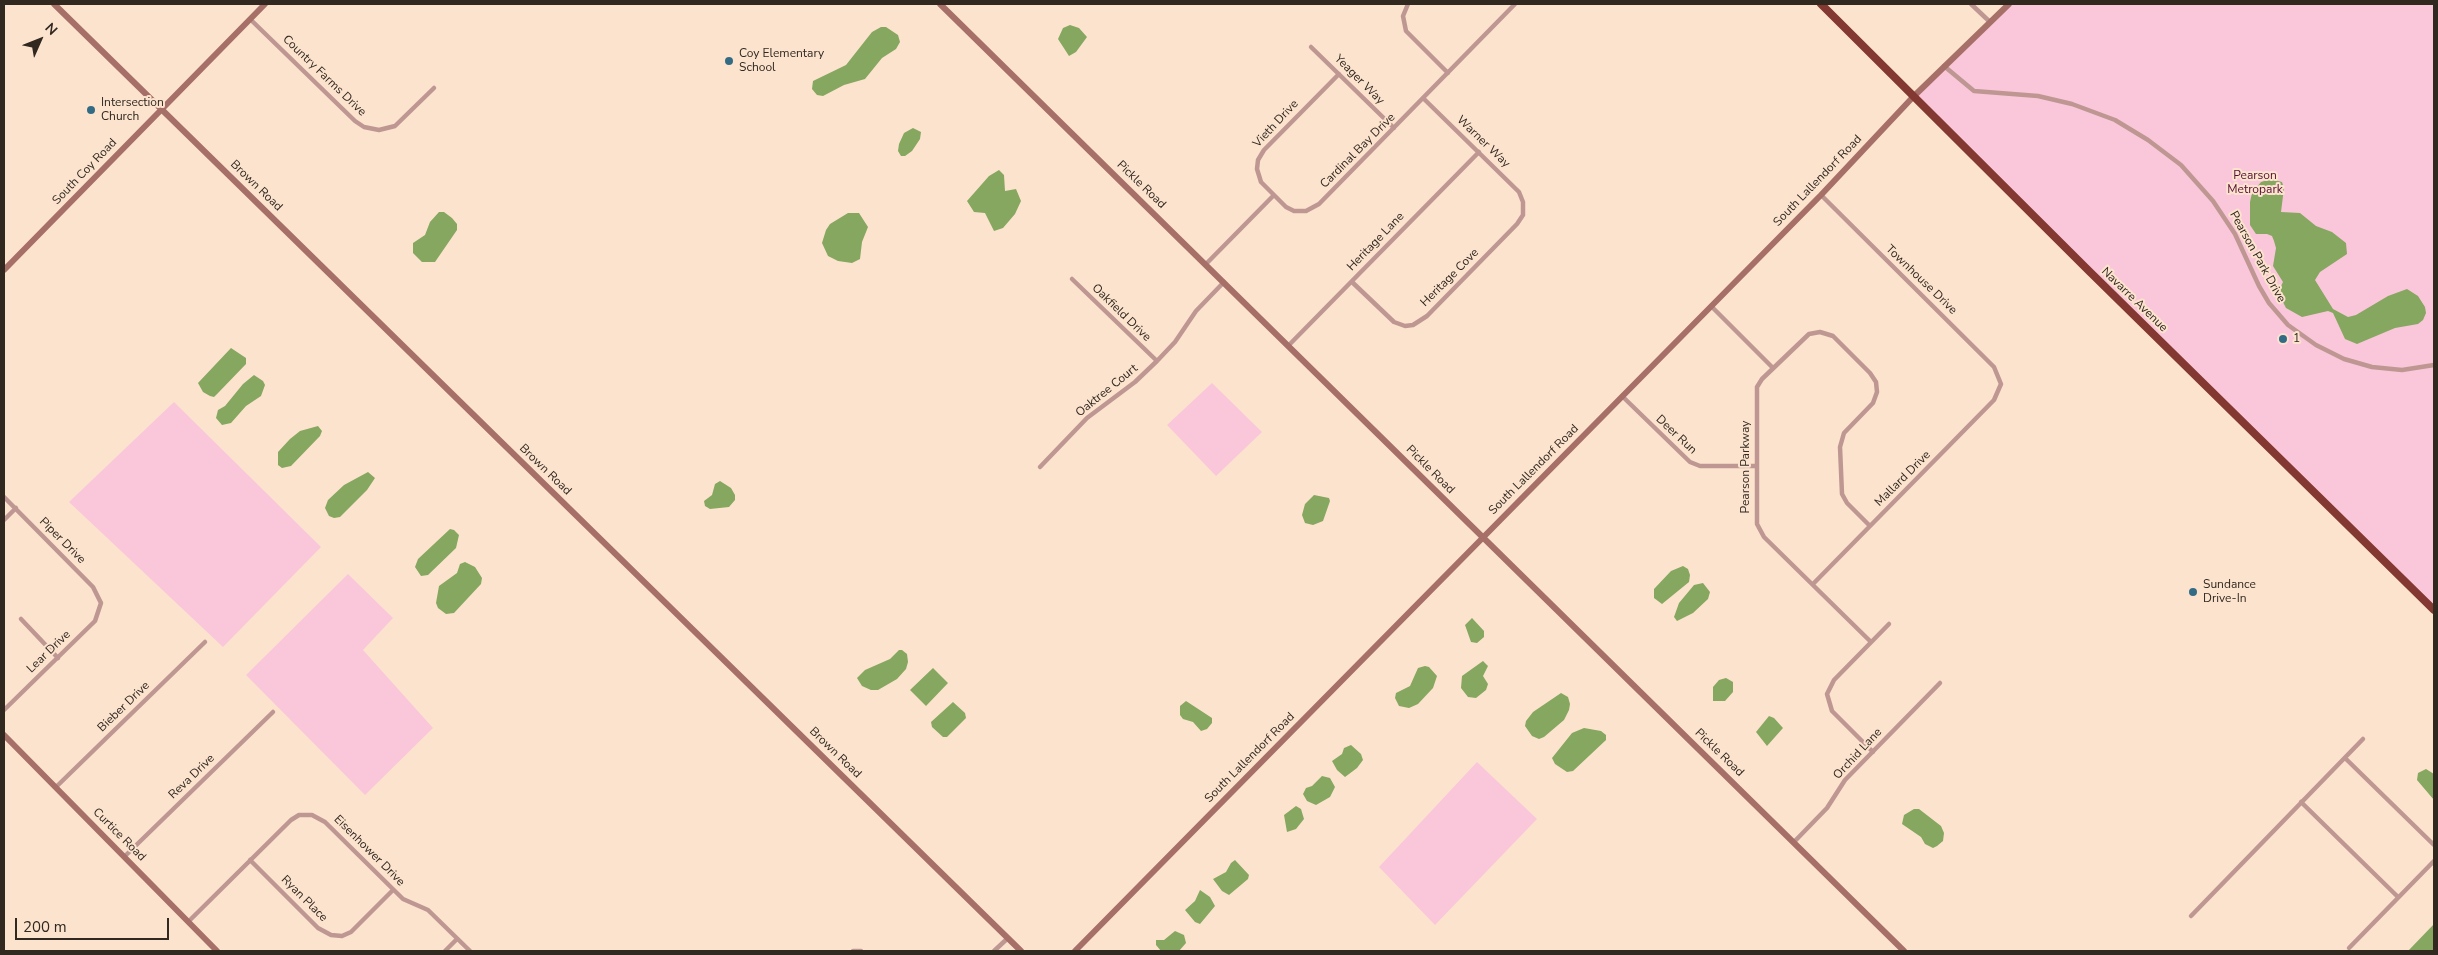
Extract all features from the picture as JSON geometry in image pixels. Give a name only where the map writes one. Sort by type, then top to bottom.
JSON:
[{"type":"highway","name":"Navarre Avenue","points":[[1821,4],[1913,98],[2434,610]]},
{"type":"street","name":"Brown Road","points":[[54,4],[1021,951]]},
{"type":"street","name":"South Coy Road","points":[[4,270],[265,4]]},
{"type":"street","name":"Pickle Road","points":[[940,4],[1904,951]]},
{"type":"street","points":[[1408,4],[1403,14],[1406,30],[1448,73]]},
{"type":"street","name":"Cardinal Bay Drive","points":[[1274,195],[1290,209],[1300,212],[1311,210],[1515,4]]},
{"type":"street","points":[[1972,4],[1990,22]]},
{"type":"street","name":"South Lallendorf Road","points":[[1076,951],[1821,195],[1944,66],[2009,4]]},
{"type":"street","name":"Country Farms Drive","points":[[250,19],[355,121],[364,127],[379,130],[395,126],[434,88]]},
{"type":"street","name":"Yeager Way","points":[[1311,47],[1394,128]]},
{"type":"street","name":"Pearson Park Drive","points":[[1944,66],[1974,91],[2038,96],[2072,104],[2115,120],[2148,140],[2181,165],[2213,201],[2235,234],[2259,286],[2270,303],[2288,325],[2316,346],[2344,359],[2372,367],[2402,370],[2434,365]]},
{"type":"street","name":"Vieth Drive","points":[[1274,195],[1259,178],[1257,169],[1259,156],[1339,74]]},
{"type":"street","name":"Warner Way","points":[[1423,98],[1519,192],[1524,204]]},
{"type":"street","name":"Heritage Lane","points":[[1288,346],[1479,152]]},
{"type":"street","points":[[1206,264],[1274,195]]},
{"type":"street","name":"Townhouse Drive","points":[[1821,195],[1994,367],[2001,384]]},
{"type":"street","name":"Heritage Cove","points":[[1352,282],[1394,322],[1407,326],[1418,323],[1517,224],[1523,214],[1524,204]]},
{"type":"street","name":"Oakfield Drive","points":[[1072,279],[1157,361]]},
{"type":"street","name":"Oaktree Court","points":[[1040,467],[1087,418],[1135,382],[1157,361],[1175,342],[1196,311],[1224,282]]},
{"type":"street","points":[[1711,306],[1773,368]]},
{"type":"street","name":"Pearson Parkway","points":[[1870,526],[1842,496],[1840,447],[1844,433],[1874,400],[1877,389],[1873,376],[1833,336],[1820,332],[1802,338],[1759,382],[1756,393],[1756,521],[1759,529],[1871,642]]},
{"type":"street","name":"Mallard Drive","points":[[1813,584],[1994,400],[2001,384]]},
{"type":"street","name":"Deer Run","points":[[1622,396],[1693,464],[1756,466]]},
{"type":"street","name":"Piper Drive","points":[[4,497],[92,586],[101,603]]},
{"type":"street","points":[[4,520],[16,508]]},
{"type":"street","name":"Lear Drive","points":[[4,710],[95,621],[101,603]]},
{"type":"street","points":[[20,619],[58,658]]},
{"type":"street","points":[[1873,752],[1832,711],[1827,694],[1832,682],[1889,624]]},
{"type":"street","name":"Bieber Drive","points":[[56,787],[205,642]]},
{"type":"street","name":"Orchid Lane","points":[[1794,842],[1827,808],[1845,780],[1940,683]]},
{"type":"street","name":"Reva Drive","points":[[124,857],[274,712]]},
{"type":"street","name":"Curtice Road","points":[[4,735],[217,951]]},
{"type":"street","points":[[2191,916],[2363,739]]},
{"type":"street","points":[[2345,758],[2434,846]]},
{"type":"street","points":[[2301,802],[2398,898]]},
{"type":"street","name":"Eisenhower Drive","points":[[188,922],[291,820],[299,815],[312,815],[325,822],[392,890],[408,902],[428,910],[470,951]]},
{"type":"street","name":"Ryan Place","points":[[250,860],[318,928],[331,936],[342,936],[351,932],[392,890]]},
{"type":"street","points":[[2349,948],[2434,861]]},
{"type":"street","points":[[994,951],[1008,938]]},
{"type":"street","points":[[445,951],[458,939]]},
{"type":"street","points":[[854,951],[861,951]]},
{"type":"green space","name":"Pearson Metropark","points":[[2009,4],[2434,4],[2434,610],[1913,97]]},
{"type":"green space","points":[[1212,383],[1262,432],[1216,476],[1167,425]]},
{"type":"green space","points":[[174,402],[321,547],[223,647],[69,502]]},
{"type":"green space","points":[[348,574],[393,618],[363,650],[433,728],[365,795],[246,675]]},
{"type":"green space","points":[[1477,762],[1537,819],[1435,925],[1379,867]]},
{"type":"shaded area","points":[[1070,25],[1079,28],[1087,37],[1076,52],[1069,56],[1058,39],[1063,28]]},
{"type":"shaded area","points":[[881,27],[886,27],[898,35],[900,42],[896,49],[882,58],[865,79],[844,85],[823,96],[817,95],[812,89],[813,81],[846,65],[872,32]]},
{"type":"shaded area","points":[[913,128],[921,132],[920,139],[912,151],[905,156],[901,156],[898,151],[899,144],[904,133]]},
{"type":"shaded area","points":[[999,170],[1004,175],[1005,191],[1016,189],[1021,201],[1015,214],[1003,228],[994,231],[985,213],[974,212],[967,201],[989,176]]},
{"type":"shaded area","points":[[2271,179],[2282,182],[2284,188],[2281,212],[2300,213],[2316,226],[2332,232],[2346,243],[2347,254],[2320,272],[2315,280],[2333,309],[2348,317],[2356,315],[2388,296],[2407,289],[2418,296],[2425,307],[2426,313],[2423,320],[2418,324],[2395,328],[2357,344],[2345,339],[2333,313],[2328,311],[2302,317],[2286,308],[2281,298],[2280,288],[2283,282],[2273,266],[2276,248],[2272,236],[2256,234],[2250,225],[2252,193],[2261,182]]},
{"type":"shaded area","points":[[439,212],[444,212],[452,218],[457,224],[457,230],[435,262],[422,262],[413,253],[413,243],[425,235],[430,222]]},
{"type":"shaded area","points":[[848,213],[859,213],[868,227],[862,242],[860,259],[852,263],[838,261],[828,256],[822,243],[830,224]]},
{"type":"shaded area","points":[[231,348],[246,358],[246,364],[214,397],[210,396],[203,392],[198,383]]},
{"type":"shaded area","points":[[254,375],[263,381],[265,385],[261,396],[246,406],[231,423],[222,425],[216,418],[218,410],[225,406],[243,384]]},
{"type":"shaded area","points":[[318,426],[322,431],[320,436],[291,466],[282,468],[278,465],[278,452],[290,439],[300,431]]},
{"type":"shaded area","points":[[368,472],[375,478],[367,490],[340,517],[334,518],[329,516],[325,508],[328,500],[344,485]]},
{"type":"shaded area","points":[[720,481],[731,488],[735,495],[735,500],[729,507],[710,509],[705,506],[704,501],[712,495],[715,484]]},
{"type":"shaded area","points":[[1314,495],[1329,498],[1330,501],[1323,521],[1313,525],[1305,523],[1302,515],[1305,504]]},
{"type":"shaded area","points":[[450,529],[459,535],[456,548],[428,575],[421,576],[415,567],[418,559]]},
{"type":"shaded area","points":[[465,562],[475,567],[482,578],[481,584],[454,613],[446,614],[438,608],[436,603],[439,586],[457,573],[460,564]]},
{"type":"shaded area","points":[[1683,566],[1688,569],[1690,575],[1689,582],[1662,604],[1654,598],[1654,589],[1671,571]]},
{"type":"shaded area","points":[[1703,583],[1710,592],[1708,599],[1693,613],[1677,621],[1674,617],[1679,603],[1694,585]]},
{"type":"shaded area","points":[[1472,618],[1484,631],[1484,637],[1477,643],[1471,642],[1465,625]]},
{"type":"shaded area","points":[[899,650],[907,654],[908,662],[906,669],[897,679],[878,690],[871,690],[862,686],[857,678],[865,670],[890,659]]},
{"type":"shaded area","points":[[1483,661],[1488,666],[1483,676],[1488,684],[1486,690],[1476,698],[1468,697],[1461,688],[1462,676]]},
{"type":"shaded area","points":[[1429,667],[1437,676],[1433,688],[1418,704],[1409,708],[1399,706],[1395,698],[1396,693],[1410,686],[1418,668]]},
{"type":"shaded area","points":[[933,668],[948,683],[926,706],[910,690]]},
{"type":"shaded area","points":[[1726,678],[1733,682],[1733,692],[1725,701],[1713,701],[1713,687],[1719,680]]},
{"type":"shaded area","points":[[1561,693],[1568,697],[1570,704],[1564,720],[1544,737],[1539,739],[1532,736],[1525,726],[1526,721],[1533,712]]},
{"type":"shaded area","points":[[1186,701],[1212,718],[1212,723],[1207,729],[1201,731],[1193,722],[1183,719],[1180,715],[1180,706]]},
{"type":"shaded area","points":[[953,702],[965,713],[966,718],[947,737],[943,737],[932,727],[931,722]]},
{"type":"shaded area","points":[[1769,716],[1774,718],[1783,728],[1767,746],[1756,732]]},
{"type":"shaded area","points":[[1584,728],[1601,731],[1606,735],[1606,740],[1573,771],[1567,772],[1555,764],[1552,758],[1572,733]]},
{"type":"shaded area","points":[[1351,745],[1361,754],[1363,760],[1357,768],[1345,777],[1337,770],[1332,761],[1342,754],[1344,748]]},
{"type":"shaded area","points":[[2426,769],[2434,774],[2434,800],[2417,780],[2418,773]]},
{"type":"shaded area","points":[[1322,776],[1330,778],[1335,787],[1330,797],[1316,805],[1307,801],[1303,794],[1306,788],[1312,786]]},
{"type":"shaded area","points":[[1296,806],[1301,809],[1304,819],[1296,829],[1287,832],[1284,815]]},
{"type":"shaded area","points":[[1914,809],[1919,809],[1941,826],[1944,833],[1943,841],[1937,846],[1933,848],[1925,844],[1921,837],[1902,824],[1904,815]]},
{"type":"shaded area","points":[[1235,860],[1249,875],[1248,879],[1229,895],[1222,891],[1213,879],[1226,872]]},
{"type":"shaded area","points":[[1200,890],[1210,897],[1215,906],[1200,924],[1195,922],[1185,910],[1195,901]]},
{"type":"shaded area","points":[[2434,924],[2434,951],[2408,951]]},
{"type":"shaded area","points":[[1175,931],[1184,935],[1186,943],[1179,951],[1161,951],[1156,945],[1156,940],[1164,940]]},
{"type":"place","name":"Coy Elementary School","points":[[729,61]]},
{"type":"place","name":"Intersection Church","points":[[91,110]]},
{"type":"place","name":"1","points":[[2283,339]]},
{"type":"place","name":"Sundance Drive-In","points":[[2193,592]]}]
